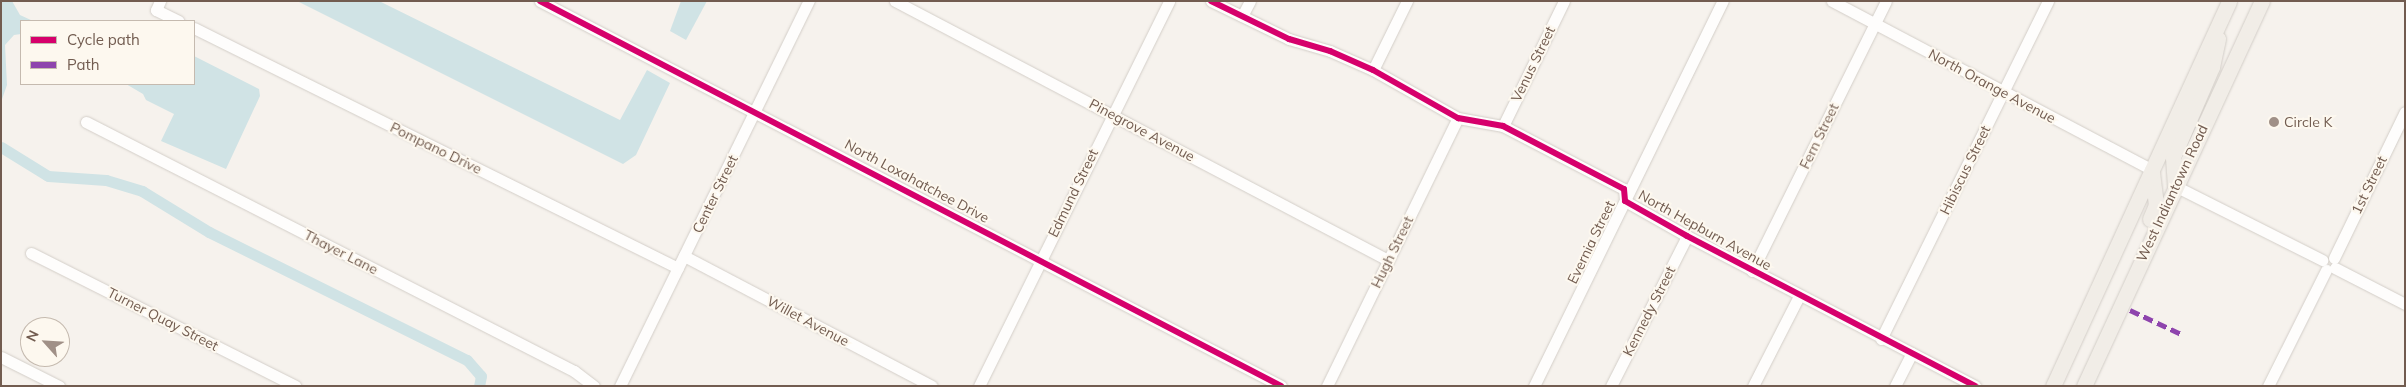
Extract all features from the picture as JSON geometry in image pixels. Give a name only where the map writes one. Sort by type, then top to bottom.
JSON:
[{"type":"main road","name":"West Indiantown Road","points":[[2053,386],[2229,1]]},
{"type":"main road","name":"West Indiantown Road","points":[[2084,386],[2262,1]]},
{"type":"main road","points":[[2175,186],[2172,157],[2212,67],[2219,46],[2217,28]]},
{"type":"main road","points":[[2094,362],[2098,338],[2156,205],[2152,170]]},
{"type":"street","points":[[160,1],[156,10],[177,20]]},
{"type":"street","name":"North Loxahatchee Drive","points":[[540,1],[755,110],[1281,386]]},
{"type":"street","name":"Center Street","points":[[620,386],[809,1]]},
{"type":"street","name":"Pinegrove Avenue","points":[[895,1],[1388,260]]},
{"type":"street","name":"Edmund Street","points":[[979,386],[1169,1]]},
{"type":"street","name":"North Hepburn Avenue","points":[[1212,1],[1290,39],[1330,50],[1374,70],[1458,118],[1503,126],[1624,189],[1625,201],[1687,236],[1881,339],[1975,386]]},
{"type":"street","points":[[1242,16],[1250,1]]},
{"type":"street","points":[[1374,70],[1408,1]]},
{"type":"street","name":"Venus Street","points":[[1503,126],[1564,1]]},
{"type":"street","name":"Evernia Street","points":[[1534,386],[1724,1]]},
{"type":"street","name":"North Orange Avenue","points":[[1832,1],[2152,170]]},
{"type":"street","name":"Fern Street","points":[[1752,271],[1886,1]]},
{"type":"street","name":"Hibiscus Street","points":[[1881,339],[2048,1]]},
{"type":"street","name":"Pompano Drive","points":[[195,28],[678,268]]},
{"type":"street","name":"1st Street","points":[[2268,386],[2405,112]]},
{"type":"street","name":"Hugh Street","points":[[1327,386],[1458,118]]},
{"type":"street","name":"Thayer Lane","points":[[86,122],[565,367],[594,386]]},
{"type":"street","points":[[2175,186],[2405,304]]},
{"type":"street","name":"Kennedy Street","points":[[1611,386],[1687,236]]},
{"type":"street","name":"Turner Quay Street","points":[[30,253],[296,386]]},
{"type":"street","name":"Willet Avenue","points":[[684,256],[932,386]]},
{"type":"street","points":[[1754,386],[1799,296]]},
{"type":"street","points":[[1895,386],[1912,353]]},
{"type":"street","points":[[1,357],[59,386]]},
{"type":"shaded area","points":[[1,1],[12,1],[20,15],[31,20],[20,20],[20,34],[14,35],[5,45],[7,85],[1,102]]},
{"type":"shaded area","points":[[297,1],[379,1],[620,120],[647,70],[670,83],[636,155],[623,164]]},
{"type":"shaded area","points":[[681,1],[707,1],[686,40],[670,31]]},
{"type":"shaded area","points":[[195,57],[259,89],[260,96],[226,169],[161,141],[174,114],[146,100],[143,94],[128,85],[195,85]]},
{"type":"waterway","points":[[1,147],[48,176],[106,180],[142,191],[209,232],[467,360],[481,376],[479,386]]},
{"type":"marked path","points":[[2130,310],[2181,334]]},
{"type":"cycle path","points":[[540,1],[1281,386]]},
{"type":"cycle path","points":[[1211,1],[1289,39],[1330,51],[1373,70],[1458,118],[1503,126],[1624,189],[1625,201],[1687,236],[1975,386]]},
{"type":"place","name":"Circle K","points":[[2274,122]]}]
